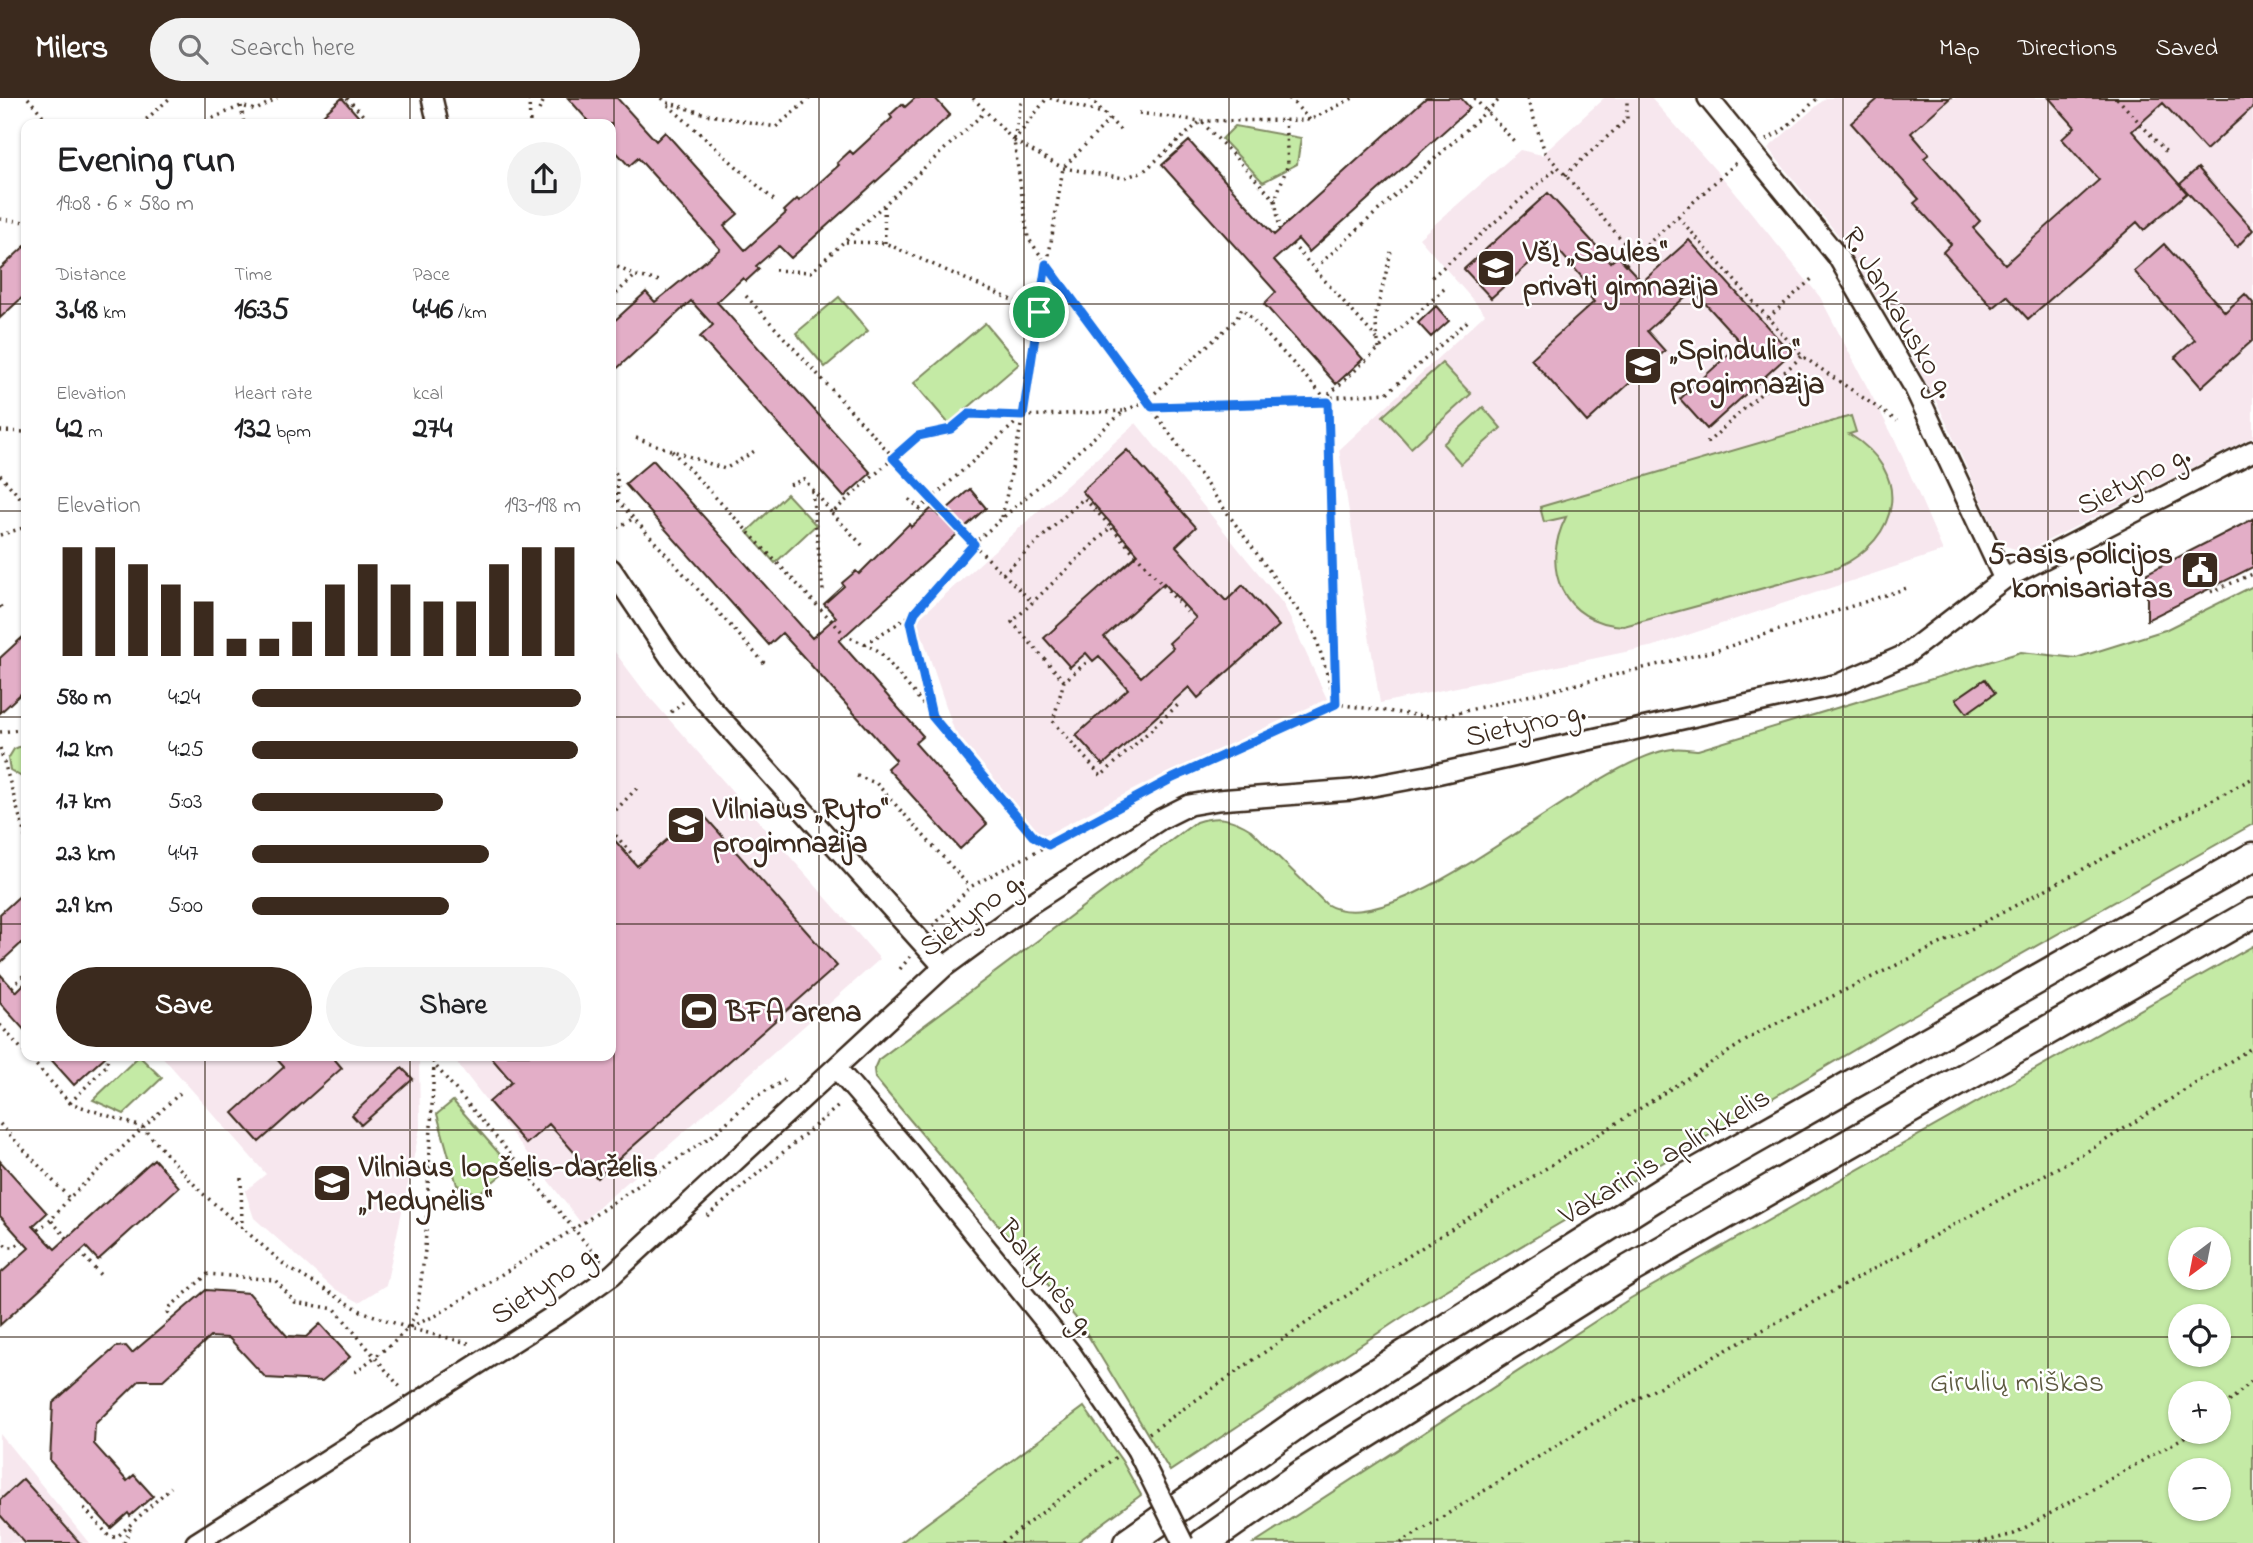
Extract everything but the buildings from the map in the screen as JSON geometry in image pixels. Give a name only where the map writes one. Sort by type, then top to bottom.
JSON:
[{"type":"highway","name":"Vakarinis aplinkkelis","points":[[1128,1543],[1311,1414],[1658,1195],[2253,857]]},
{"type":"highway","points":[[1204,1543],[1304,1474],[1630,1269],[2253,913]]},
{"type":"street","points":[[432,98],[437,119]]},
{"type":"street","name":"R. Jankausko g.","points":[[1708,98],[1838,257],[1914,387],[2004,579]]},
{"type":"street","name":"Sietyno g.","points":[[196,1543],[563,1310],[612,1275],[944,967],[1071,876],[1161,819],[1189,805],[1352,790],[1839,684],[1905,655],[2004,579],[2253,451]]},
{"type":"street","points":[[616,576],[670,657],[696,690],[944,967]]},
{"type":"street","name":"Baltynės g.","points":[[837,1069],[1097,1387],[1135,1447],[1183,1543]]},
{"type":"path","points":[[28,98],[46,119]]},
{"type":"path","points":[[147,119],[170,98]]},
{"type":"path","points":[[211,119],[241,106],[256,110],[277,98]]},
{"type":"path","points":[[347,98],[366,119]]},
{"type":"path","points":[[539,110],[545,98]]},
{"type":"path","points":[[662,98],[776,202]]},
{"type":"path","points":[[666,102],[705,114],[776,127],[810,98]]},
{"type":"path","points":[[973,98],[1013,141],[1063,168],[1124,178],[1144,171],[1201,121]]},
{"type":"path","points":[[1022,98],[1013,141],[1028,238],[1315,634],[1336,704]]},
{"type":"path","points":[[1013,141],[1049,98],[1105,114]]},
{"type":"path","points":[[1090,98],[1120,130]]},
{"type":"path","points":[[1289,98],[1310,120]]},
{"type":"path","points":[[1139,113],[1201,121],[1310,120],[1353,98]]},
{"type":"path","points":[[1474,98],[1514,141]]},
{"type":"path","points":[[1527,98],[1545,152],[1636,256]]},
{"type":"path","points":[[1565,175],[1627,119],[1627,98]]},
{"type":"path","points":[[1626,264],[1752,149],[1782,131],[1818,98]]},
{"type":"path","points":[[2118,98],[2168,155]]},
{"type":"path","points":[[529,99],[530,119]]},
{"type":"path","points":[[1321,263],[1502,99]]},
{"type":"path","points":[[241,106],[243,119]]},
{"type":"path","points":[[775,270],[811,272],[985,112]]},
{"type":"path","points":[[1002,519],[1023,416],[1063,168],[1110,119]]},
{"type":"path","points":[[1280,230],[1275,200],[1288,164],[1285,120]]},
{"type":"path","points":[[1201,121],[1275,200]]},
{"type":"path","points":[[1432,277],[1558,167]]},
{"type":"path","points":[[884,205],[885,243]]},
{"type":"path","points":[[1678,217],[1802,356],[1897,421]]},
{"type":"path","points":[[0,219],[21,221]]},
{"type":"path","points":[[845,242],[885,243],[1039,312]]},
{"type":"path","points":[[1292,244],[1377,339]]},
{"type":"path","points":[[1379,349],[1374,318],[1391,252]]},
{"type":"path","points":[[616,266],[636,276],[660,281]]},
{"type":"path","points":[[616,294],[636,276]]},
{"type":"path","points":[[1768,318],[1814,277]]},
{"type":"path","points":[[1327,400],[1444,289]]},
{"type":"path","points":[[746,296],[931,499],[1033,603]]},
{"type":"path","points":[[865,644],[915,612],[974,544],[1124,411],[1146,401],[1236,320],[1242,308],[1327,400],[1336,704]]},
{"type":"path","points":[[1152,407],[1327,400],[1387,393],[1470,319]]},
{"type":"path","points":[[1707,443],[1802,356]]},
{"type":"path","points":[[832,513],[918,436],[951,429],[969,414],[1023,416],[1124,411]]},
{"type":"path","points":[[909,499],[920,509],[1023,416]]},
{"type":"path","points":[[0,431],[21,432]]},
{"type":"path","points":[[636,438],[725,469],[758,449]]},
{"type":"path","points":[[672,451],[845,635],[878,651],[1033,836],[1048,845]]},
{"type":"path","points":[[616,474],[618,501],[765,664]]},
{"type":"path","points":[[0,475],[21,498]]},
{"type":"path","points":[[790,485],[804,480],[864,547]]},
{"type":"path","points":[[812,489],[823,591]]},
{"type":"path","points":[[1003,574],[1084,498],[1187,612]]},
{"type":"path","points":[[616,528],[634,519]]},
{"type":"path","points":[[1064,681],[1012,622],[1111,527]]},
{"type":"path","points":[[0,535],[21,529]]},
{"type":"path","points":[[2211,592],[2253,574]]},
{"type":"path","points":[[900,969],[938,919],[971,887],[1171,779],[1336,704],[1436,719],[1718,650],[1907,588]]},
{"type":"path","points":[[0,606],[4,610]]},
{"type":"path","points":[[915,612],[911,622],[932,716]]},
{"type":"path","points":[[1086,663],[1064,681],[1053,721],[1101,776],[1180,703]]},
{"type":"path","points":[[0,732],[21,730]]},
{"type":"path","points":[[0,748],[21,822]]},
{"type":"path","points":[[857,776],[876,783],[971,887]]},
{"type":"path","points":[[1002,1543],[1332,1305],[1761,1031],[1979,925],[2253,778]]},
{"type":"path","points":[[616,810],[637,788]]},
{"type":"path","points":[[616,836],[631,853]]},
{"type":"path","points":[[12,987],[21,978]]},
{"type":"path","points":[[0,1025],[21,1048]]},
{"type":"path","points":[[1401,1543],[1581,1430],[2095,1147],[2253,1047]]},
{"type":"path","points":[[32,1061],[70,1103],[142,1127],[201,1192],[287,1267],[335,1297],[408,1328],[472,1344]]},
{"type":"path","points":[[70,1103],[106,1066],[107,1061]]},
{"type":"path","points":[[434,1063],[612,1275]]},
{"type":"path","points":[[408,1328],[417,1311],[422,1292],[434,1063]]},
{"type":"path","points":[[355,1372],[377,1357],[408,1328],[437,1315],[574,1229],[713,1135],[752,1099],[785,1080]]},
{"type":"path","points":[[38,1230],[180,1093]]},
{"type":"path","points":[[0,1124],[69,1198]]},
{"type":"path","points":[[241,1178],[242,1228]]},
{"type":"path","points":[[51,1220],[67,1238]]},
{"type":"path","points":[[0,1239],[7,1247],[14,1247],[23,1241]]},
{"type":"path","points":[[80,1252],[103,1278]]},
{"type":"path","points":[[168,1314],[170,1307],[208,1274],[275,1280],[295,1302],[335,1309],[400,1387]]},
{"type":"path","points":[[335,1297],[335,1309]]},
{"type":"path","points":[[2231,1400],[2253,1380]]},
{"type":"path","points":[[1979,1543],[2014,1534],[2172,1444]]},
{"type":"path","points":[[84,1508],[110,1537],[117,1537],[171,1487]]},
{"type":"path","points":[[124,1543],[133,1522]]},
{"type":"shaded area","name":"„Spindulio“ progimnazija","points":[[1604,98],[1651,98],[1728,184],[1820,297],[1896,442],[1943,551],[1654,646],[1380,703],[1339,450],[1485,314],[1419,238],[1520,150],[1542,155]]},
{"type":"shaded area","points":[[1826,98],[2253,98],[2253,437],[2025,552],[2002,545],[1939,407],[1904,342],[1838,235],[1768,148]]},
{"type":"shaded area","points":[[1136,423],[1284,605],[1327,699],[1154,779],[1042,837],[954,730],[917,620]]},
{"type":"shaded area","name":"Vilniaus „Ryto“ progimnazija","points":[[616,654],[645,692],[880,959],[581,1223],[456,1061],[616,1061]]},
{"type":"shaded area","name":"Vilniaus lopšelis-darželis „Medynėlis“","points":[[166,1061],[419,1061],[420,1128],[386,1285],[359,1302],[333,1288],[254,1218],[245,1191],[266,1174]]},
{"type":"shaded area","points":[[0,1434],[89,1543],[0,1543]]},
{"type":"green space","points":[[1235,126],[1301,138],[1297,164],[1263,182],[1222,139]]},
{"type":"green space","points":[[839,297],[868,331],[825,367],[796,333]]},
{"type":"green space","points":[[985,323],[1019,364],[949,424],[914,383]]},
{"type":"green space","points":[[1442,363],[1471,394],[1411,448],[1383,416]]},
{"type":"green space","points":[[1483,407],[1501,428],[1461,464],[1443,444]]},
{"type":"green space","points":[[1851,416],[1856,432],[1849,434],[1869,450],[1883,467],[1890,486],[1891,504],[1886,523],[1875,540],[1859,555],[1837,568],[1624,626],[1603,623],[1585,615],[1572,604],[1562,590],[1555,555],[1558,536],[1566,517],[1544,522],[1540,507]]},
{"type":"green space","points":[[787,494],[816,525],[775,563],[747,532]]},
{"type":"green space","points":[[2253,586],[2253,824],[1910,1017],[1416,1308],[1170,1471],[1081,1324],[875,1078],[874,1069],[878,1060],[1196,822],[1218,818],[1244,826],[1326,904],[1358,911],[1399,900],[1445,878],[1593,784],[1636,761],[1675,748],[1698,750],[2021,652],[2076,658],[2165,630]]},
{"type":"green space","points":[[21,746],[21,777],[10,770],[8,759],[14,749]]},
{"type":"green space","name":"Girulių miškas","points":[[2253,946],[2253,1543],[1254,1543],[1631,1298]]},
{"type":"green space","points":[[134,1061],[144,1061],[162,1078],[124,1114],[93,1100]]},
{"type":"green space","points":[[453,1101],[511,1167],[478,1194],[457,1185],[437,1114]]},
{"type":"green space","points":[[1084,1407],[1122,1461],[1141,1495],[1076,1543],[900,1543]]},
{"type":"place","name":"VšĮ „Saulės“ privati gimnazija","points":[[1496,268]]},
{"type":"place","name":"„Spindulio“ progimnazija","points":[[1643,366]]},
{"type":"place","name":"5-asis policijos komisariatas","points":[[2200,570]]},
{"type":"place","name":"Vilniaus „Ryto“ progimnazija","points":[[686,825]]},
{"type":"place","name":"BFA arena","points":[[699,1011]]},
{"type":"place","name":"Vilniaus lopšelis-darželis „Medynėlis“","points":[[332,1183]]},
{"type":"route","points":[[1046,264],[1152,407],[1328,402],[1336,704],[1171,779],[1048,845],[1033,836],[932,716],[911,622],[915,612],[974,544],[893,458],[918,436],[951,429],[969,414],[1023,416],[1039,312],[1046,264]]}]
